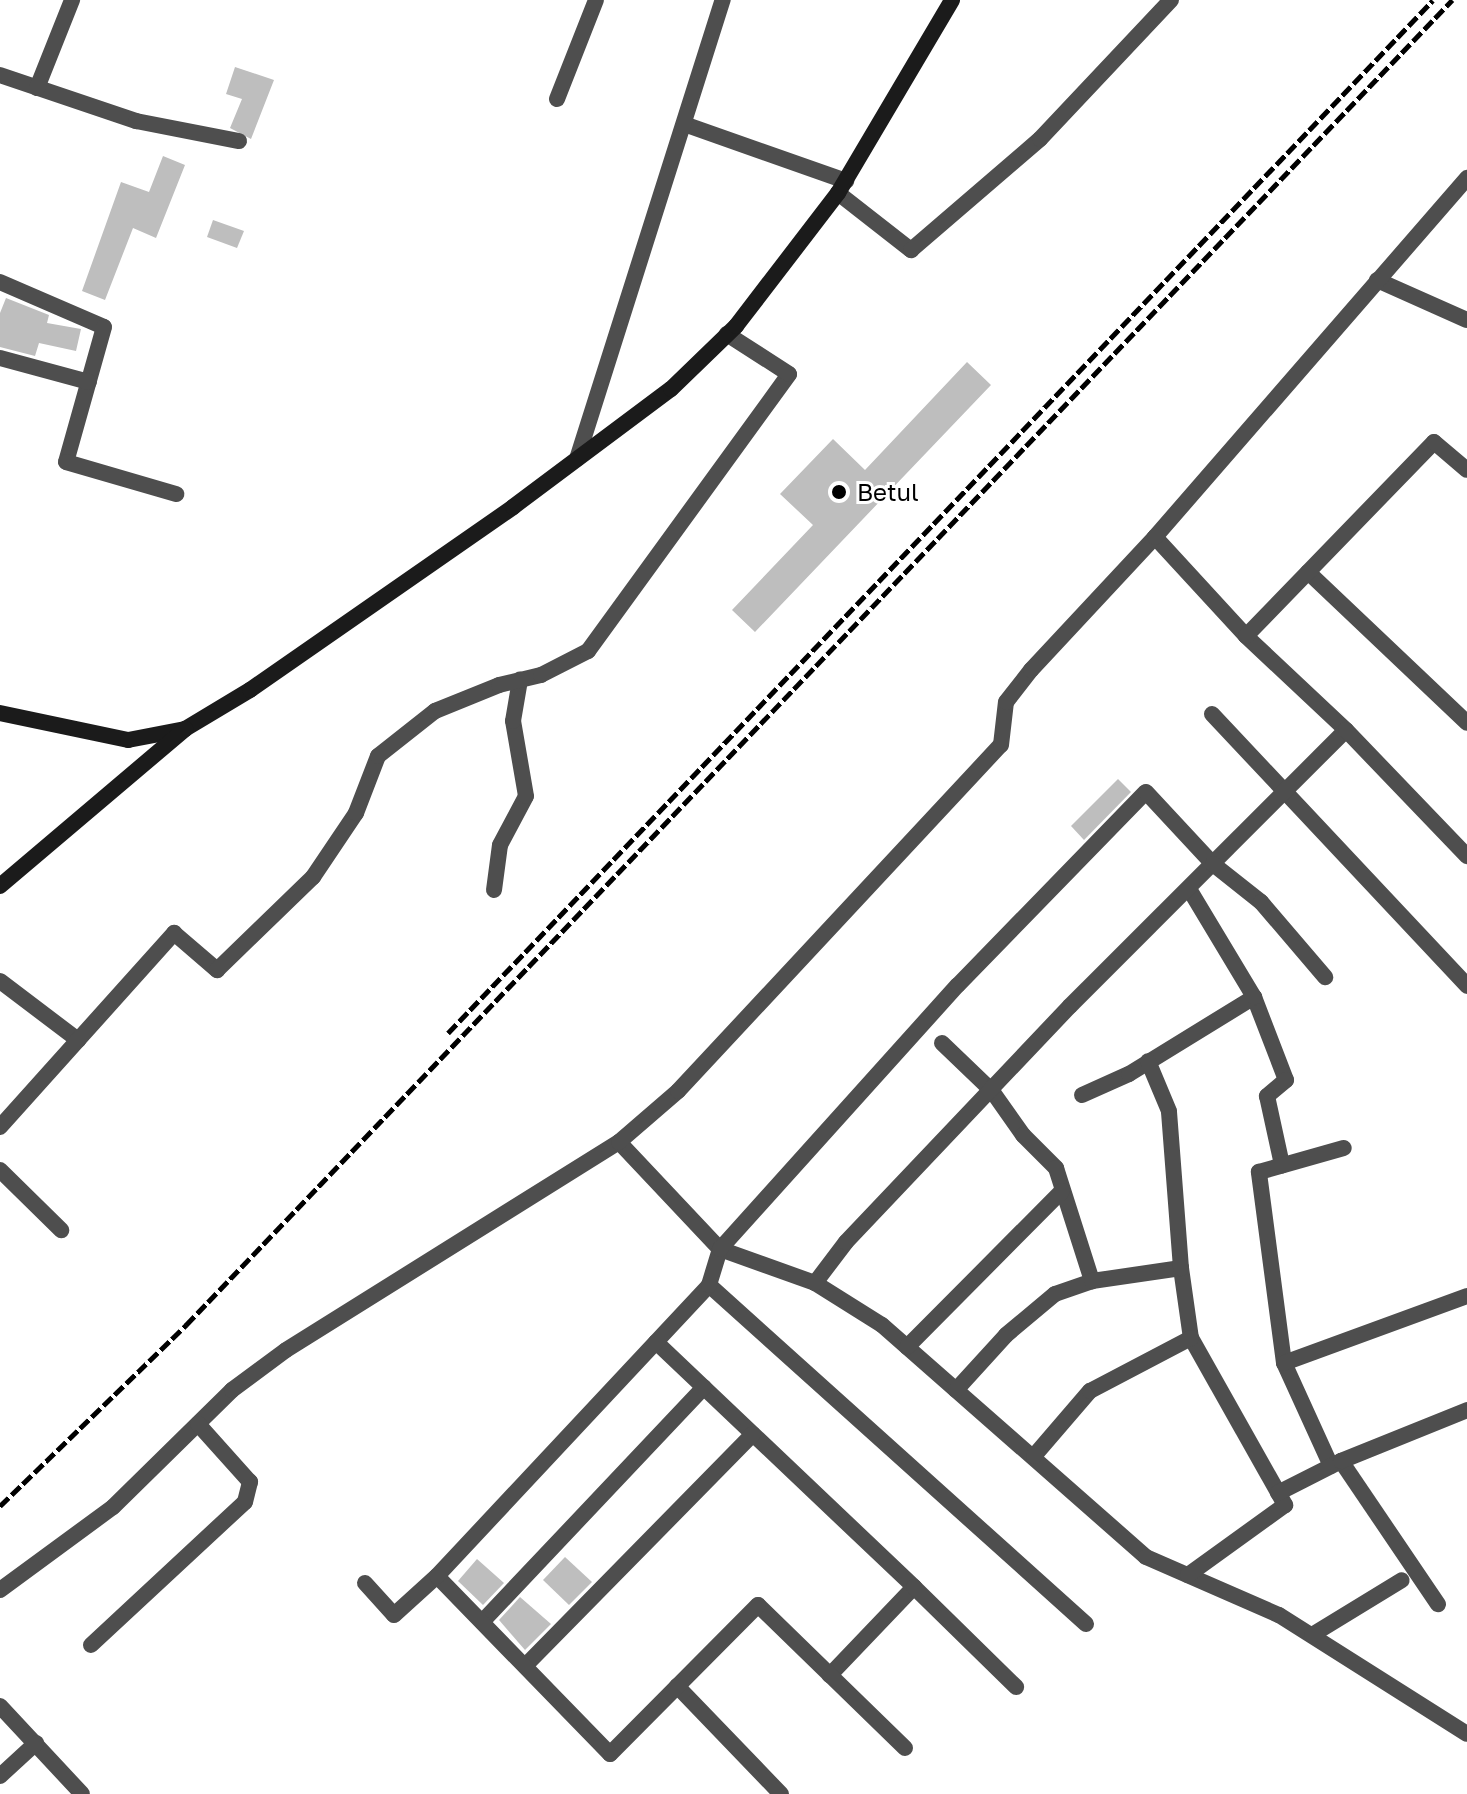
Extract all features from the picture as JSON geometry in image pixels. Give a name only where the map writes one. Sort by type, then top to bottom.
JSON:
[{"type":"main road","points":[[0,886],[185,729],[250,690],[671,389],[727,334],[842,187],[952,0]]},
{"type":"main road","points":[[0,713],[128,740],[185,729]]},
{"type":"street","points":[[37,88],[72,0]]},
{"type":"street","points":[[557,99],[596,0]]},
{"type":"street","points":[[577,459],[723,0]]},
{"type":"street","points":[[684,124],[842,187],[911,250],[1040,139],[1171,0]]},
{"type":"street","points":[[0,75],[136,121],[239,141]]},
{"type":"street","points":[[0,1590],[113,1507],[232,1390],[286,1350],[619,1142],[678,1091],[1001,745],[1006,702],[1155,537],[1467,178]]},
{"type":"street","points":[[1377,280],[1467,320]]},
{"type":"street","points":[[0,282],[104,327],[66,462],[176,494]]},
{"type":"street","points":[[0,1127],[174,933],[217,970],[313,877],[356,813],[378,756],[435,711],[588,651],[789,374],[727,334]]},
{"type":"street","points":[[0,358],[89,382]]},
{"type":"street","points":[[1246,636],[1434,442],[1464,461]]},
{"type":"street","points":[[1155,537],[1246,636],[1346,730],[1467,856]]},
{"type":"street","points":[[1308,572],[1467,723]]},
{"type":"street","points":[[494,890],[500,845],[526,796],[513,721],[520,680]]},
{"type":"street","points":[[1212,714],[1397,906],[1467,986]]},
{"type":"street","points":[[815,1283],[846,1242],[1346,730]]},
{"type":"street","points":[[365,1583],[394,1615],[437,1576],[709,1285],[720,1249],[958,985],[1146,792],[1213,864],[1261,902],[1325,977]]},
{"type":"street","points":[[1189,889],[1254,997],[1286,1080],[1267,1096],[1282,1165]]},
{"type":"street","points":[[0,981],[78,1040]]},
{"type":"street","points":[[1082,1095],[1148,1061],[1254,997]]},
{"type":"street","points":[[942,1043],[992,1091],[1023,1135],[1056,1168],[1092,1281]]},
{"type":"street","points":[[1148,1061],[1169,1111],[1181,1268],[1191,1338],[1285,1505],[1188,1575]]},
{"type":"street","points":[[619,1142],[720,1249],[815,1283],[907,1347],[1146,1557],[1312,1635],[1467,1734]]},
{"type":"street","points":[[1344,1148],[1259,1172],[1284,1363],[1336,1463],[1438,1604]]},
{"type":"street","points":[[0,1170],[61,1230]]},
{"type":"street","points":[[907,1347],[1062,1191]]},
{"type":"street","points":[[956,1390],[1035,1310],[1055,1294],[1092,1281],[1181,1268]]},
{"type":"street","points":[[709,1285],[1086,1624]]},
{"type":"street","points":[[1284,1363],[1467,1296]]},
{"type":"street","points":[[1034,1456],[1090,1391],[1191,1338]]},
{"type":"street","points":[[656,1342],[1016,1687]]},
{"type":"street","points":[[482,1622],[704,1387]]},
{"type":"street","points":[[1278,1493],[1336,1463],[1467,1410]]},
{"type":"street","points":[[91,1645],[245,1502],[250,1482],[198,1424]]},
{"type":"street","points":[[525,1666],[753,1434]]},
{"type":"street","points":[[437,1576],[610,1754],[758,1605],[905,1748]]},
{"type":"street","points":[[1312,1635],[1402,1580]]},
{"type":"street","points":[[830,1675],[914,1587]]},
{"type":"street","points":[[677,1686],[781,1794]]},
{"type":"street","points":[[0,1706],[82,1794]]},
{"type":"street","points":[[0,1776],[36,1743]]},
{"type":"building","points":[[235,67],[274,80],[251,139],[230,128],[242,99],[226,94]]},
{"type":"building","points":[[163,156],[185,165],[156,238],[133,228],[105,300],[82,291],[121,182],[149,192]]},
{"type":"building","points":[[213,220],[244,231],[237,248],[207,237]]},
{"type":"building","points":[[6,298],[49,315],[47,323],[81,329],[76,351],[39,343],[35,356],[0,347],[0,313]]},
{"type":"building","points":[[967,362],[991,385],[755,632],[732,610],[813,525],[780,494],[833,439],[865,470]]},
{"type":"building","points":[[1118,779],[1131,792],[1084,840],[1071,826]]},
{"type":"building","points":[[565,1557],[592,1582],[569,1605],[543,1580]]},
{"type":"building","points":[[477,1559],[504,1583],[483,1605],[458,1581]]},
{"type":"building","points":[[520,1597],[551,1624],[525,1650],[499,1620]]},
{"type":"railway","points":[[448,1033],[1433,0]]},
{"type":"railway","points":[[0,1506],[186,1325],[1452,0]]},
{"type":"place","name":"Betul","points":[[839,492]]}]
